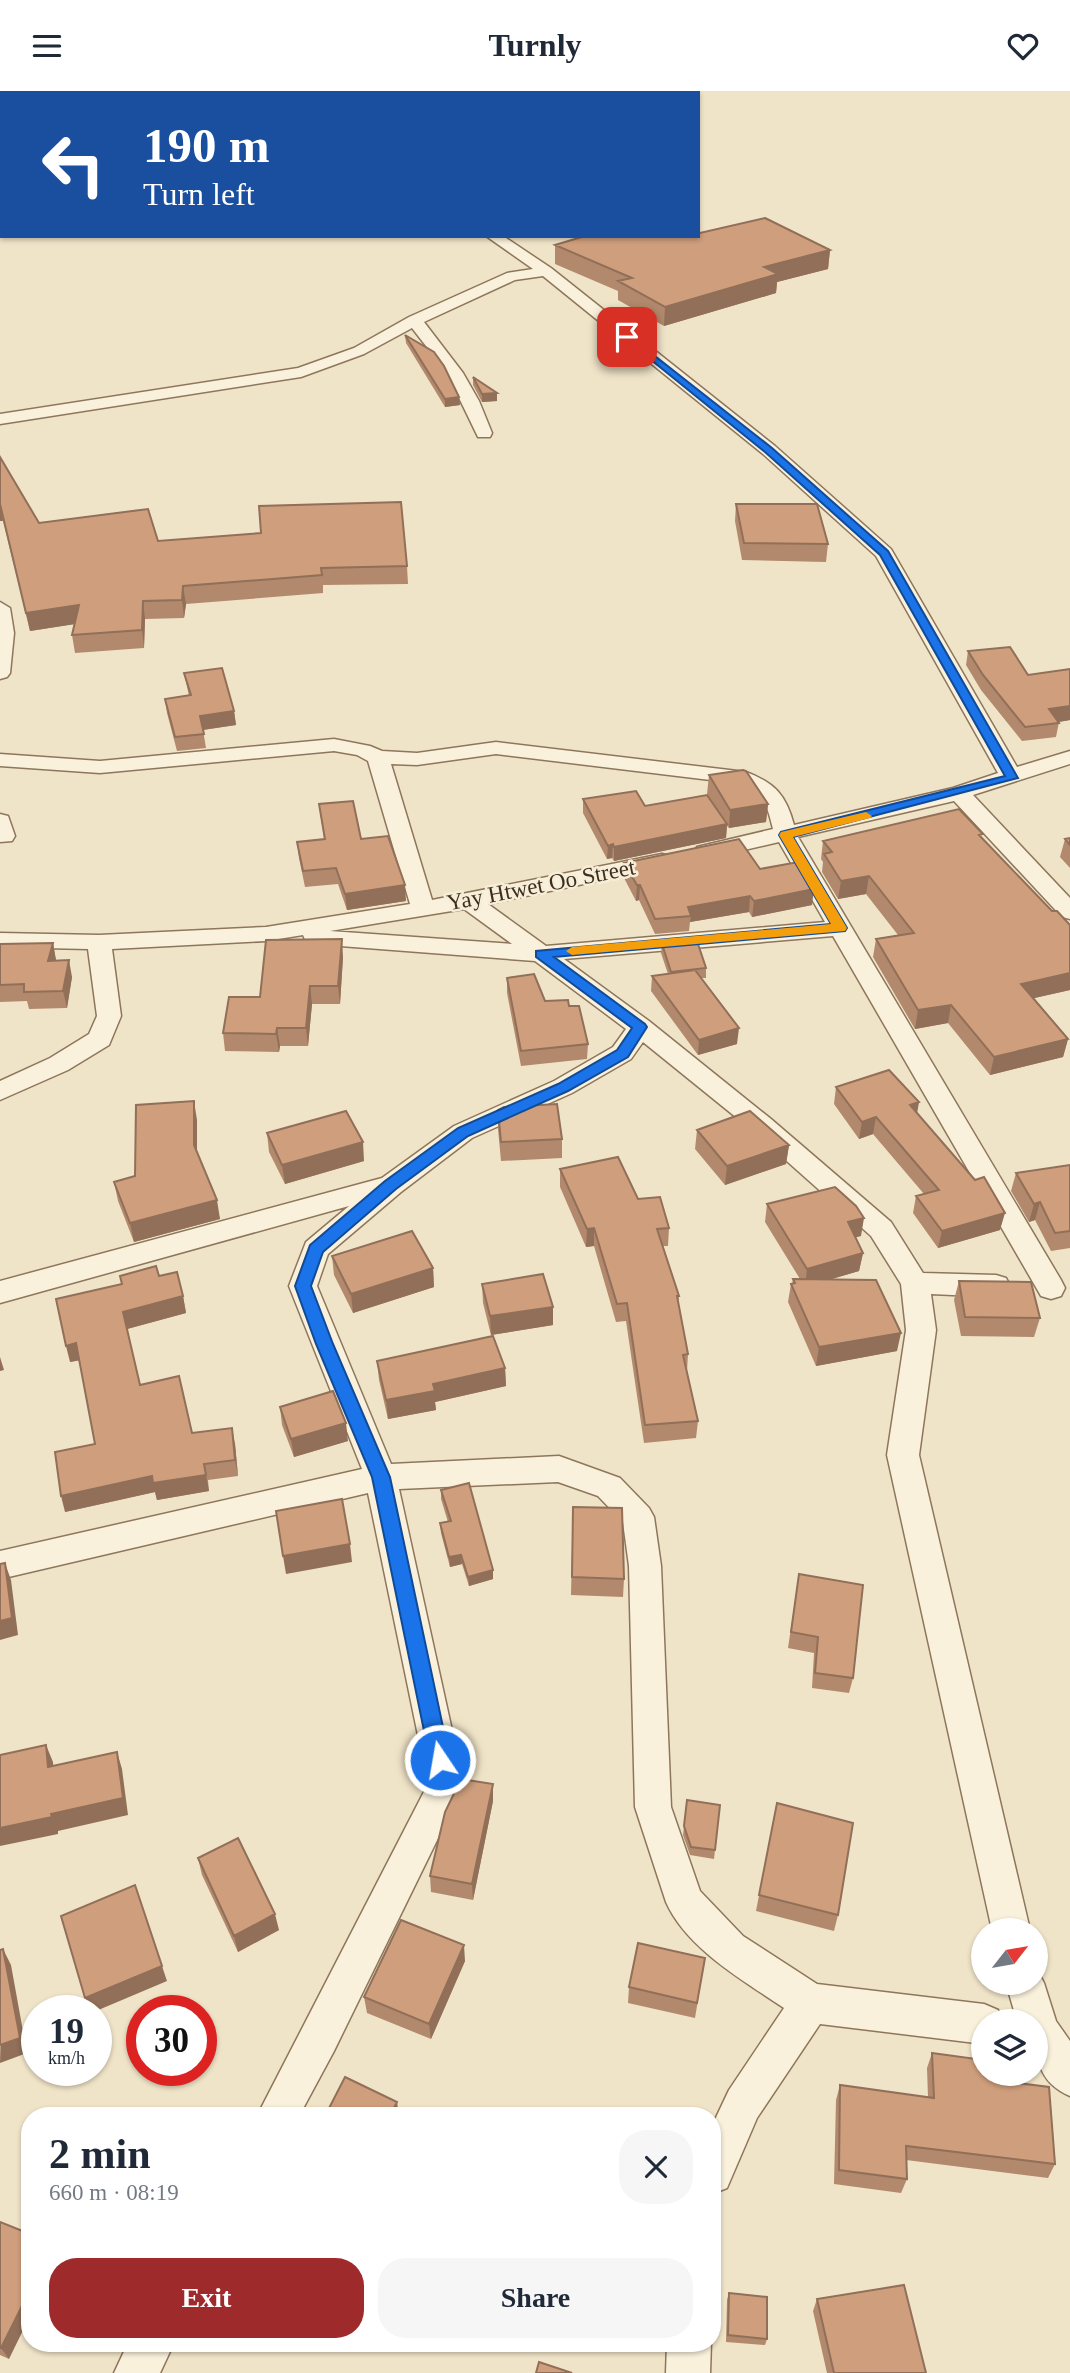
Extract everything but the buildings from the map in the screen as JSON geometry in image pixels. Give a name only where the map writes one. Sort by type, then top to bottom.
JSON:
[{"type":"street","points":[[496,238],[546,271],[769,450],[884,553],[1012,778]]},
{"type":"street","points":[[0,419],[301,372],[359,351],[414,320],[512,276],[546,271]]},
{"type":"street","points":[[414,320],[452,364],[475,405],[485,433]]},
{"type":"street","points":[[0,608],[6,627],[0,673]]},
{"type":"street","points":[[0,760],[100,767],[334,745],[363,750],[378,757],[417,759],[496,748],[738,777],[760,784],[775,795],[786,835],[1060,1288]]},
{"type":"street","points":[[378,757],[423,909]]},
{"type":"street","name":"Yay Htwet Oo Street","points":[[0,940],[99,942],[266,934],[423,909],[786,835],[959,793],[1070,757]]},
{"type":"street","points":[[959,793],[1070,912]]},
{"type":"street","points":[[469,901],[640,1027],[762,1125],[881,1229],[915,1283],[920,1330],[903,1455],[1008,1918]]},
{"type":"street","points":[[266,934],[541,954],[840,928]]},
{"type":"street","points":[[0,1091],[59,1064],[100,1039],[109,1016],[99,942]]},
{"type":"street","points":[[282,2107],[446,1786],[381,1477],[324,1344],[303,1286],[316,1249],[391,1185],[463,1132],[563,1087],[622,1053],[640,1027]]},
{"type":"street","points":[[0,1292],[391,1185]]},
{"type":"street","points":[[915,1283],[1060,1288]]},
{"type":"street","points":[[0,1565],[381,1477],[559,1469],[609,1487],[638,1517],[645,1566],[653,1807],[685,1902],[730,1949],[811,2003],[971,2022]]},
{"type":"street","points":[[721,2153],[743,2104],[811,2003]]},
{"type":"street","points":[[1048,2045],[1070,2076]]},
{"type":"street","points":[[136,2373],[147,2352]]},
{"type":"street","points":[[688,2373],[689,2352]]},
{"type":"slow traffic","points":[[572,951],[840,928],[786,835],[866,816]]},
{"type":"route","points":[[440,1760],[381,1477],[324,1344],[303,1286],[316,1249],[391,1185],[463,1132],[563,1087],[622,1053],[640,1027],[541,954],[840,928],[786,835],[1012,778],[884,553],[769,450],[627,337]]}]
